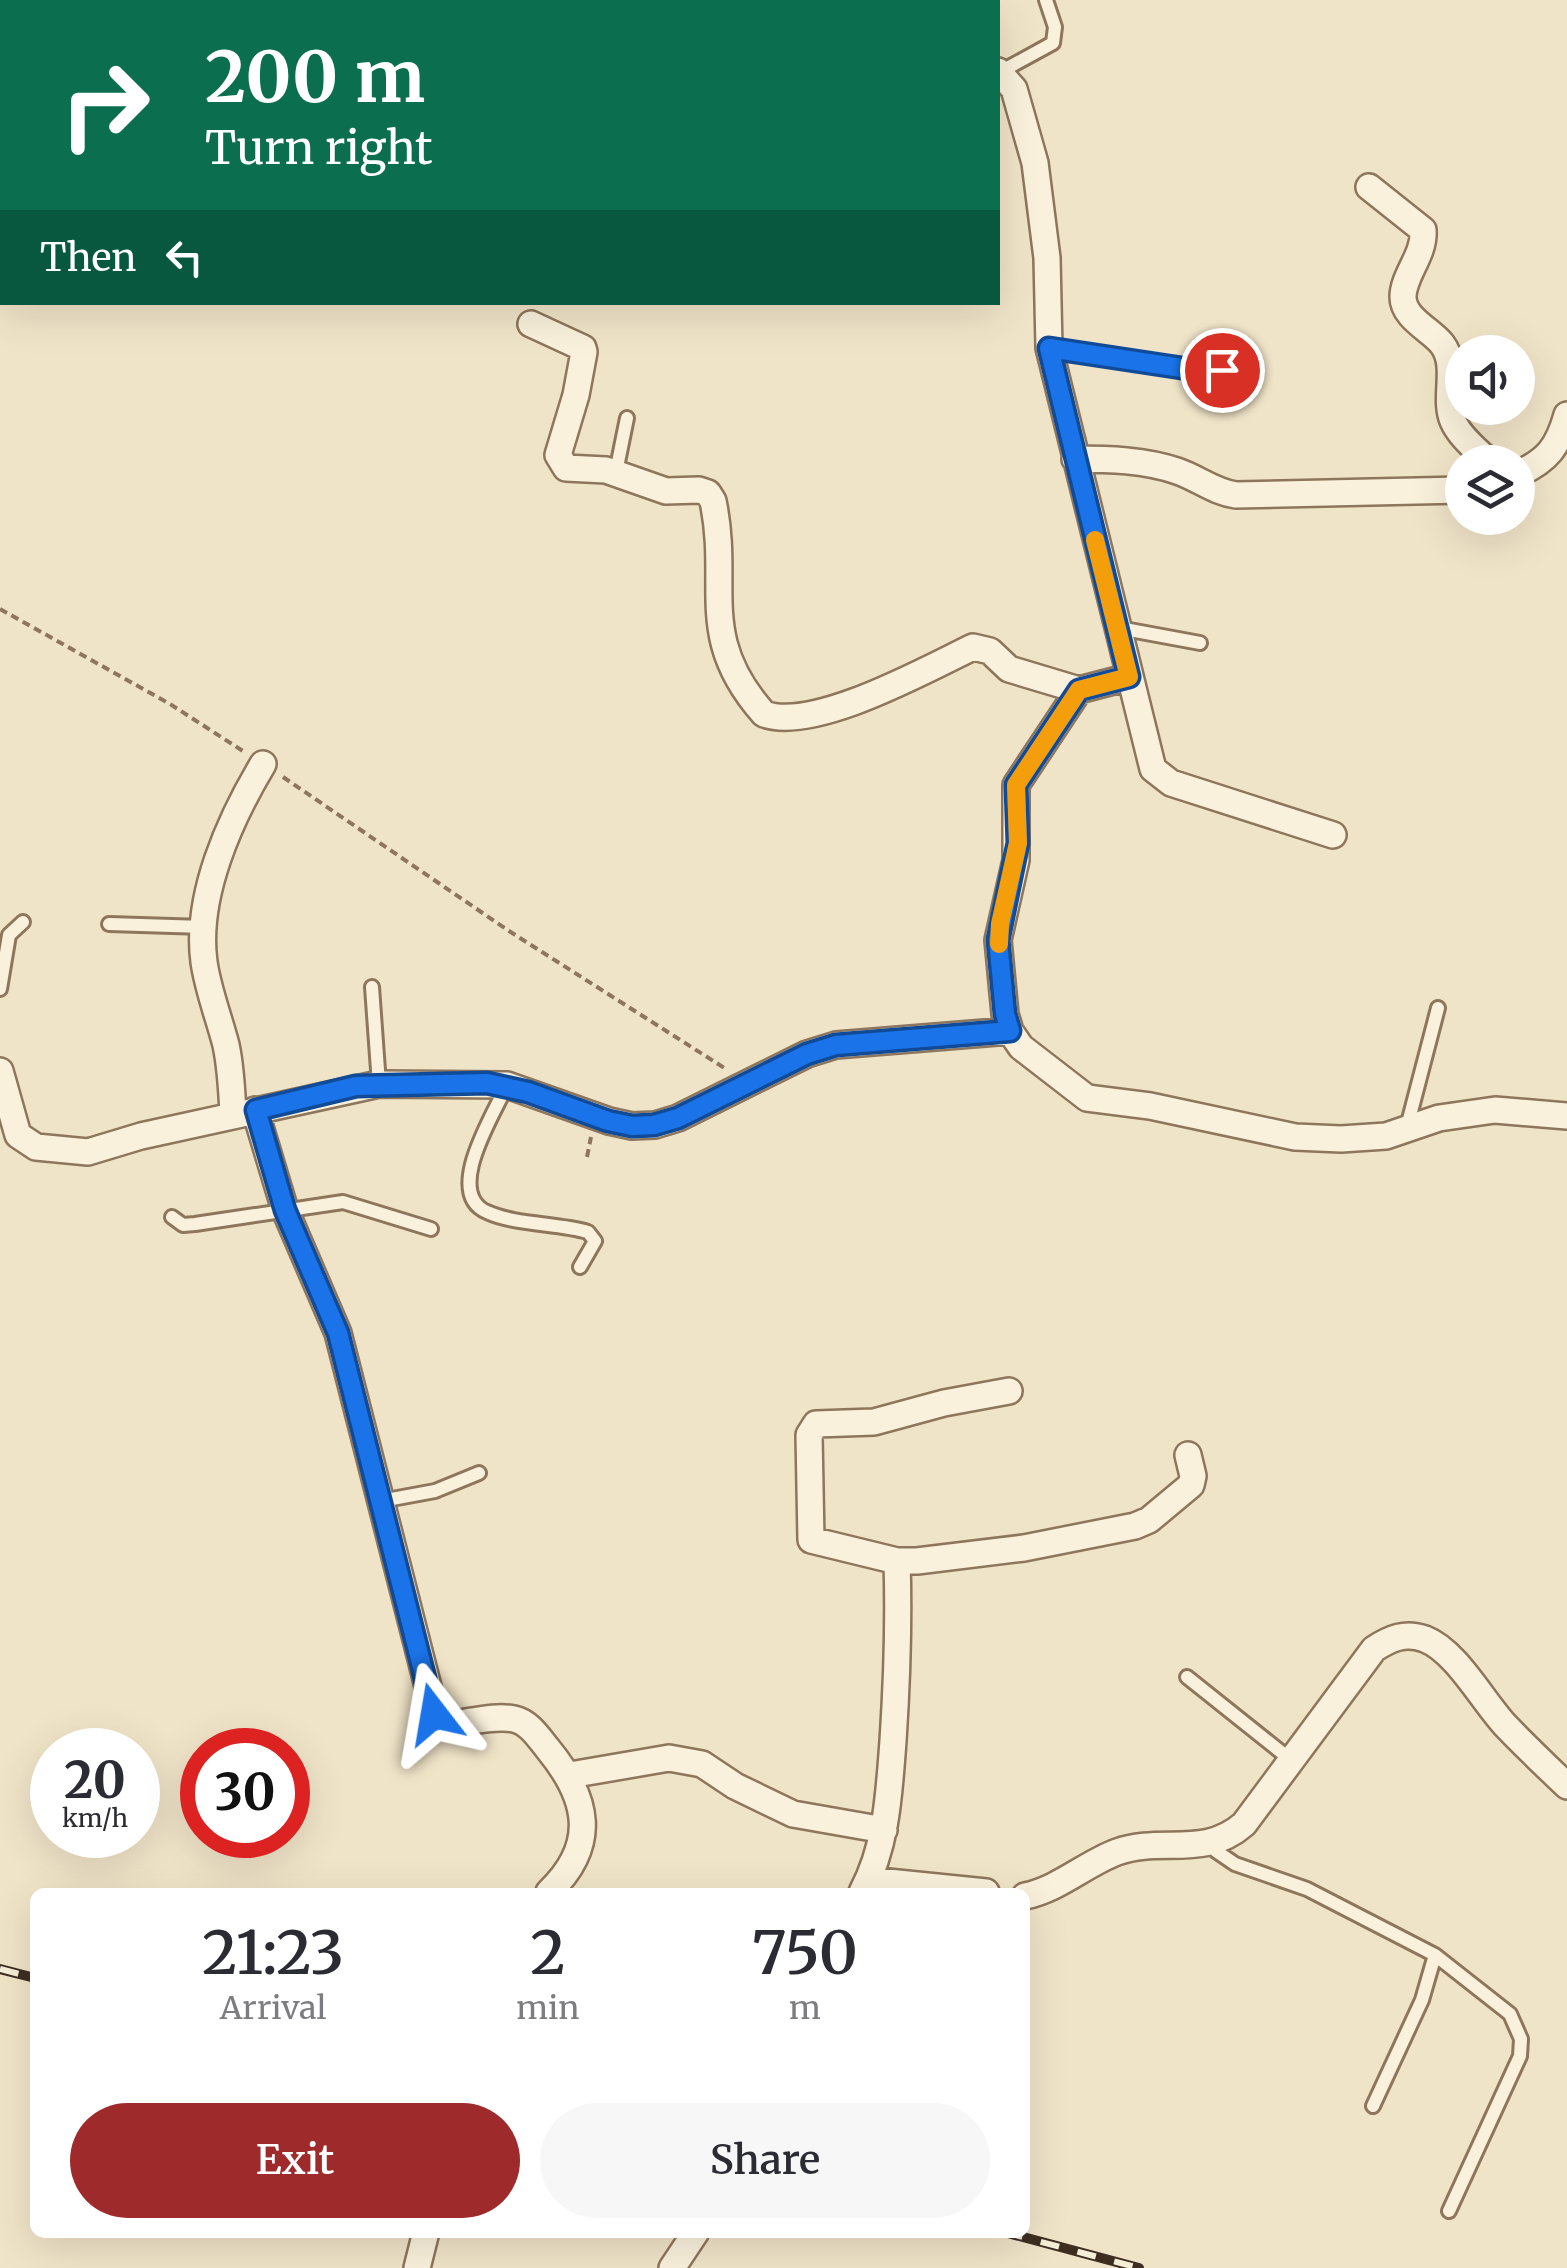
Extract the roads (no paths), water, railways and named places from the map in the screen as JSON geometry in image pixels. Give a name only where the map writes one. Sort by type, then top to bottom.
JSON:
[{"type":"street","points":[[1000,73],[1014,89],[1036,164],[1044,216],[1049,348],[1153,769],[1159,777],[1333,834]]},
{"type":"street","points":[[1369,186],[1423,230],[1403,303],[1442,344],[1448,356],[1450,410],[1454,424],[1473,445]]},
{"type":"street","points":[[531,324],[583,348],[586,357],[559,449],[560,463],[574,470],[616,472],[666,491],[698,490],[708,493],[713,500],[721,638],[750,696],[764,714],[790,718],[866,698],[973,647],[990,651],[1009,669],[1079,690],[1129,677]]},
{"type":"street","points":[[1535,466],[1552,453],[1567,418]]},
{"type":"street","points":[[1075,459],[1117,460],[1166,468],[1236,496],[1445,490]]},
{"type":"street","points":[[1079,690],[1016,785],[1018,843],[998,940],[1005,1014],[1021,1047],[1087,1098],[1150,1106],[1317,1139],[1386,1136],[1439,1118],[1495,1110],[1567,1116]]},
{"type":"street","points":[[263,764],[226,832],[204,926],[204,964],[244,1112],[338,1333],[434,1714],[442,1722],[452,1724],[516,1719],[526,1724],[570,1775],[583,1815],[582,1836],[569,1873],[553,1888]]},
{"type":"street","points":[[0,1071],[18,1135],[36,1147],[88,1152],[244,1112],[379,1084],[507,1085],[608,1121],[654,1125],[678,1118],[807,1054],[836,1045],[1010,1031]]},
{"type":"street","points":[[1009,1391],[890,1419],[816,1424],[810,1428],[812,1540],[897,1561],[1024,1548],[1135,1526],[1190,1485],[1193,1476],[1188,1455]]},
{"type":"street","points":[[897,1561],[900,1644],[890,1804],[865,1886],[905,1888]]},
{"type":"street","points":[[1030,1895],[1116,1852],[1210,1844],[1229,1836],[1244,1824],[1374,1649],[1391,1638],[1428,1640],[1445,1651],[1504,1724],[1567,1786]]},
{"type":"street","points":[[570,1775],[670,1758],[685,1759],[702,1764],[734,1786],[792,1814],[884,1830]]},
{"type":"street","points":[[417,2268],[424,2238]]},
{"type":"street","points":[[672,2268],[692,2238]]},
{"type":"lane","points":[[1000,70],[1053,43],[1055,27],[1046,0]]},
{"type":"lane","points":[[1049,348],[1195,370],[1250,370]]},
{"type":"lane","points":[[616,472],[627,418]]},
{"type":"lane","points":[[1117,628],[1200,643]]},
{"type":"lane","points":[[0,989],[9,935],[24,922]]},
{"type":"lane","points":[[110,924],[204,926]]},
{"type":"lane","points":[[372,987],[379,1084]]},
{"type":"lane","points":[[1407,1130],[1438,1008]]},
{"type":"lane","points":[[507,1085],[469,1172],[468,1188],[486,1212],[588,1232],[595,1240],[580,1267]]},
{"type":"lane","points":[[172,1217],[184,1225],[196,1224],[343,1202],[432,1230]]},
{"type":"lane","points":[[381,1501],[434,1491],[479,1473]]},
{"type":"lane","points":[[1188,1677],[1291,1760]]},
{"type":"lane","points":[[1210,1844],[1235,1864],[1331,1899],[1435,1954],[1510,2014],[1521,2039],[1520,2056],[1449,2212]]},
{"type":"lane","points":[[1372,2106],[1422,2000],[1435,1954]]},
{"type":"railway","points":[[0,1969],[30,1977]]},
{"type":"railway","points":[[1026,2238],[1139,2268]]}]
